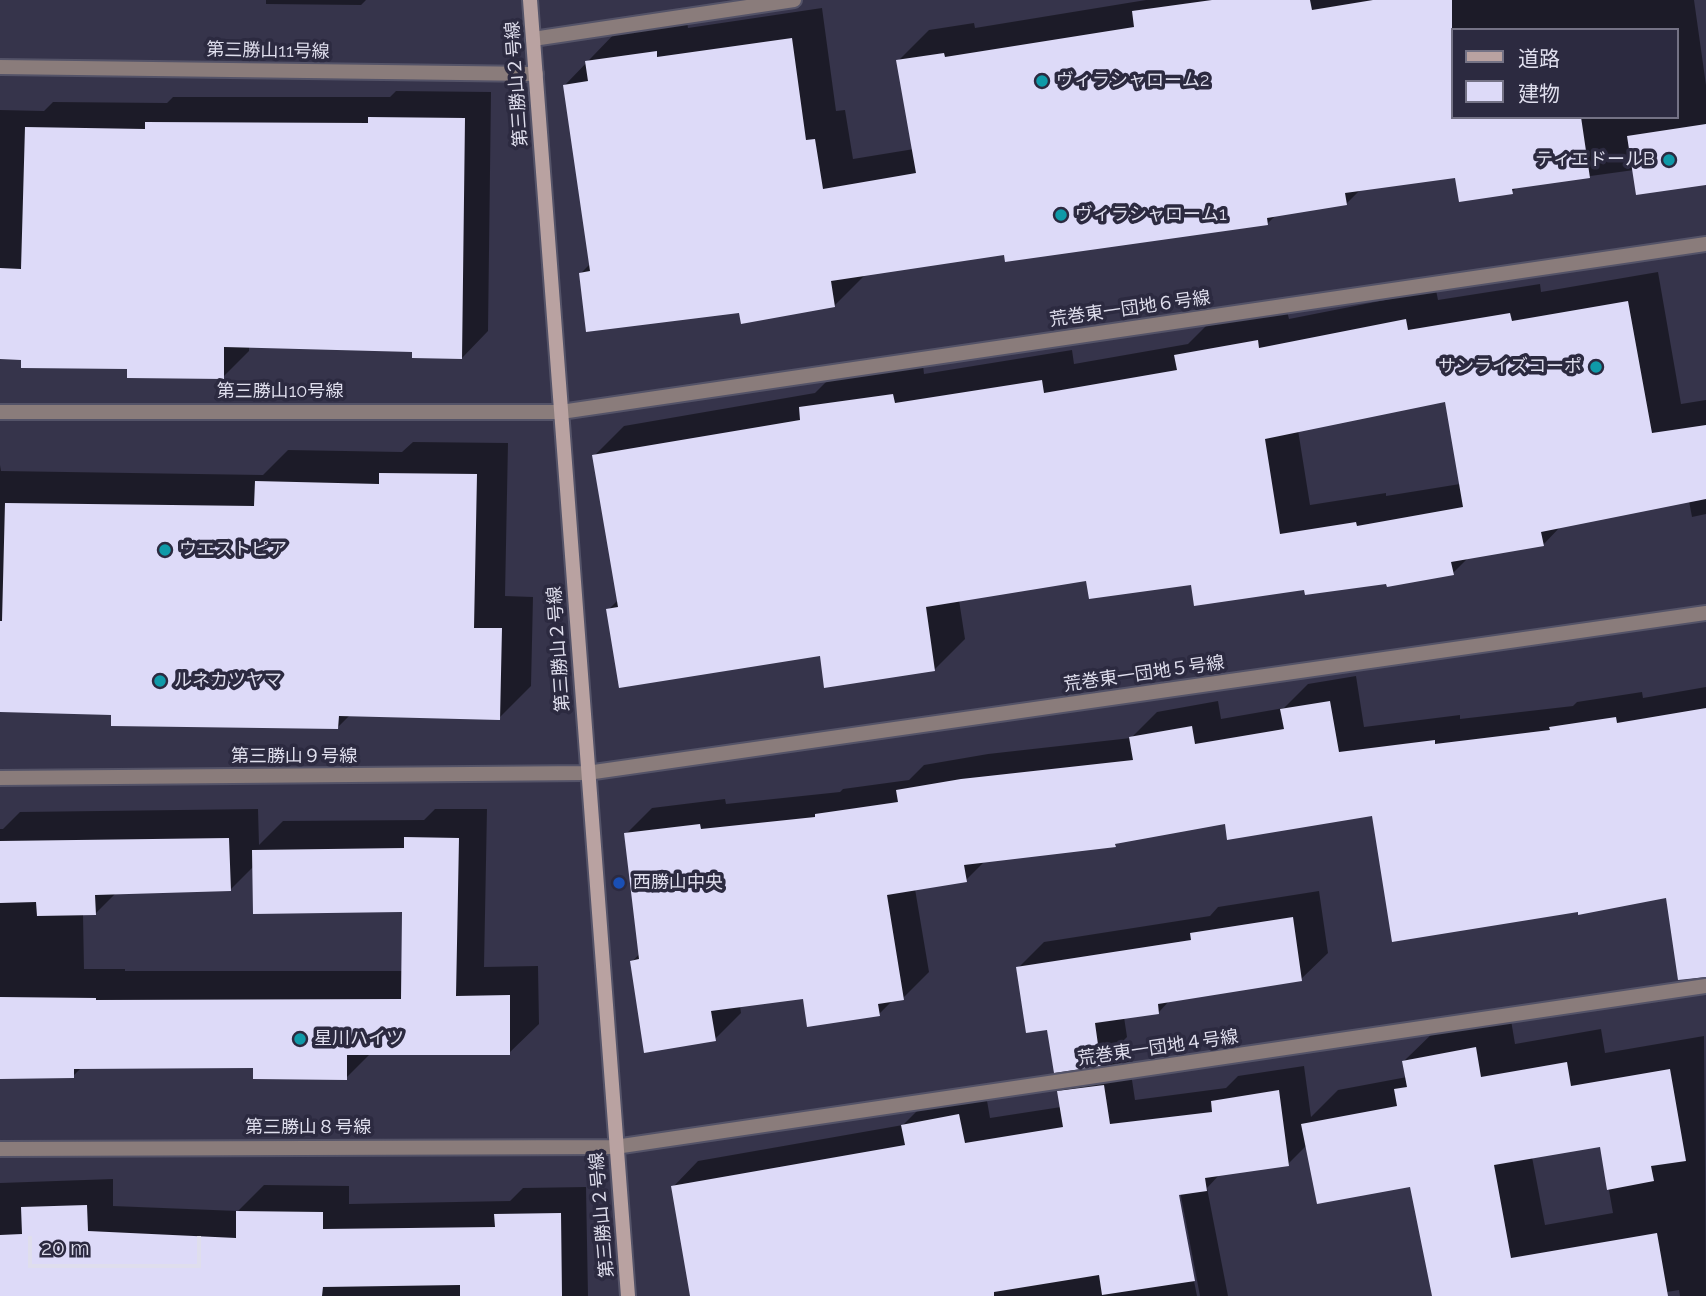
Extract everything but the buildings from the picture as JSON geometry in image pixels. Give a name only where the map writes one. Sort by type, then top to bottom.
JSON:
[{"type":"street","name":"第三勝山２号線","points":[[530,0],[628,1296]]},
{"type":"street","points":[[533,39],[793,0]]},
{"type":"street","name":"第三勝山11号線","points":[[0,67],[536,74]]},
{"type":"street","name":"荒巻東一団地６号線","points":[[561,412],[1706,244]]},
{"type":"street","name":"第三勝山10号線","points":[[0,412],[561,412]]},
{"type":"street","name":"荒巻東一団地５号線","points":[[587,773],[1706,613]]},
{"type":"street","name":"第三勝山９号線","points":[[0,778],[587,773]]},
{"type":"street","name":"荒巻東一団地４号線","points":[[615,1147],[1706,986]]},
{"type":"street","name":"第三勝山８号線","points":[[0,1149],[615,1147]]},
{"type":"place","name":"ヴィラシャローム2","points":[[1042,81]]},
{"type":"place","name":"ティエドールB","points":[[1669,160]]},
{"type":"place","name":"ヴィラシャローム1","points":[[1061,215]]},
{"type":"place","name":"サンライズコーポ","points":[[1596,367]]},
{"type":"place","name":"ウエストピア","points":[[165,550]]},
{"type":"place","name":"ルネカツヤマ","points":[[160,681]]},
{"type":"place","name":"西勝山中央","points":[[619,883]]},
{"type":"place","name":"星川ハイツ","points":[[300,1039]]}]
